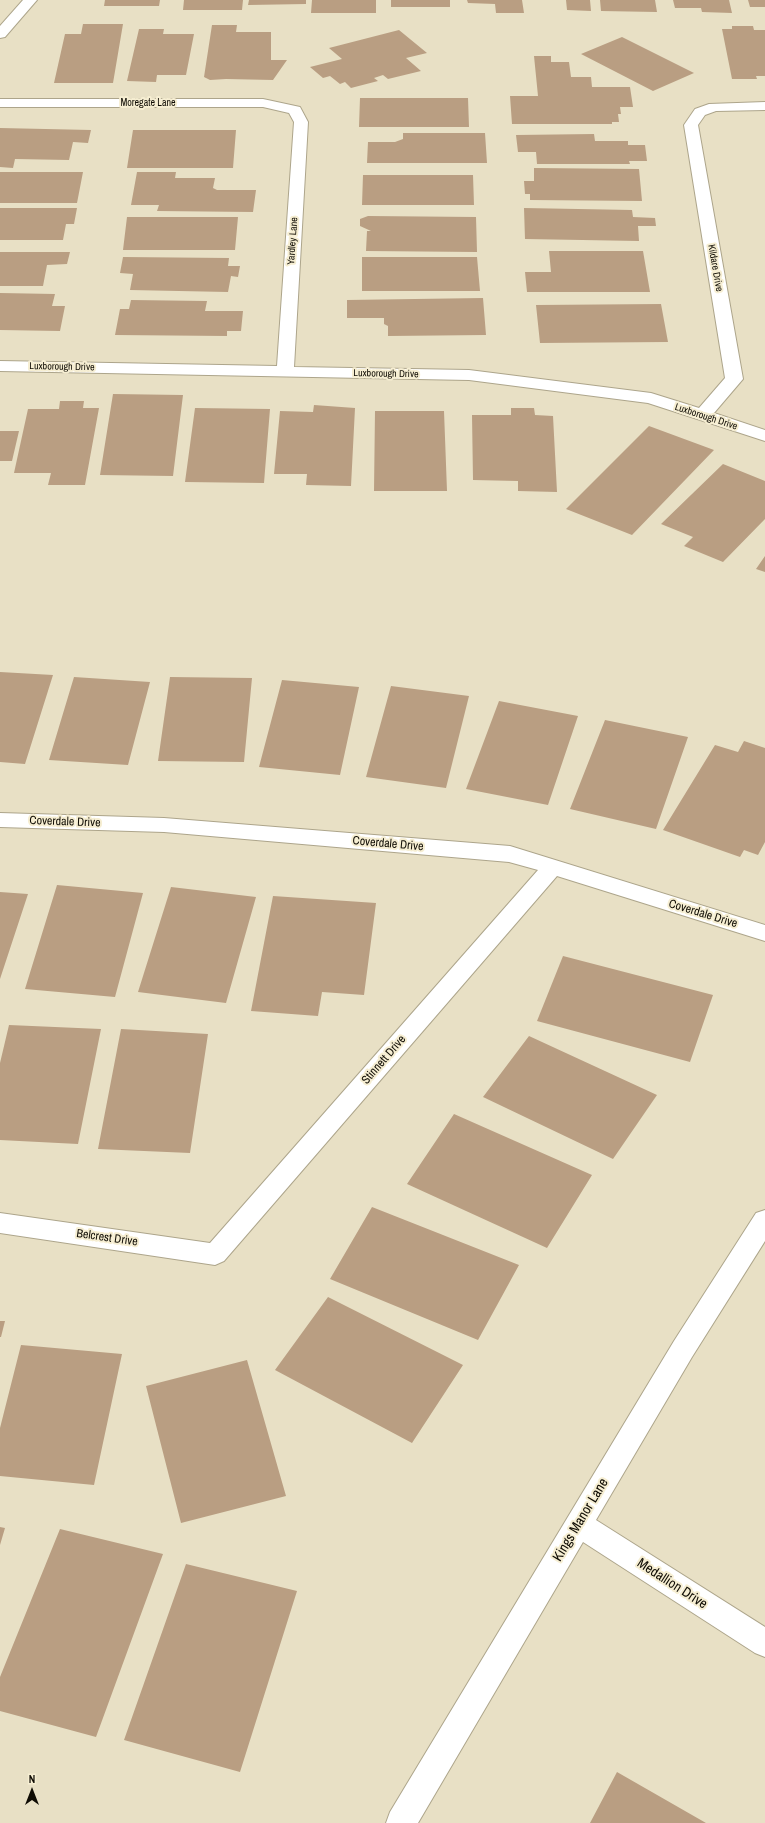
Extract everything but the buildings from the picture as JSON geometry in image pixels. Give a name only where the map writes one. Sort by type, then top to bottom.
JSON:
[{"type":"street","points":[[0,34],[30,0]]},
{"type":"street","name":"Moregate Lane","points":[[0,103],[263,103],[295,110]]},
{"type":"street","name":"Kildare Drive","points":[[702,416],[734,379],[691,124],[700,112],[714,106],[765,106]]},
{"type":"street","name":"Yardley Lane","points":[[285,372],[301,122],[295,110]]},
{"type":"street","name":"Luxborough Drive","points":[[0,366],[469,375],[650,398],[765,436]]},
{"type":"street","name":"Coverdale Drive","points":[[0,820],[164,825],[510,854],[765,933]]},
{"type":"street","name":"Stinnett Drive","points":[[215,1254],[553,867]]},
{"type":"street","name":"Kings Manor Lane","points":[[401,1823],[683,1349],[765,1220]]},
{"type":"street","name":"Belcrest Drive","points":[[0,1223],[215,1254]]},
{"type":"street","name":"Medallion Drive","points":[[579,1524],[765,1643]]}]
